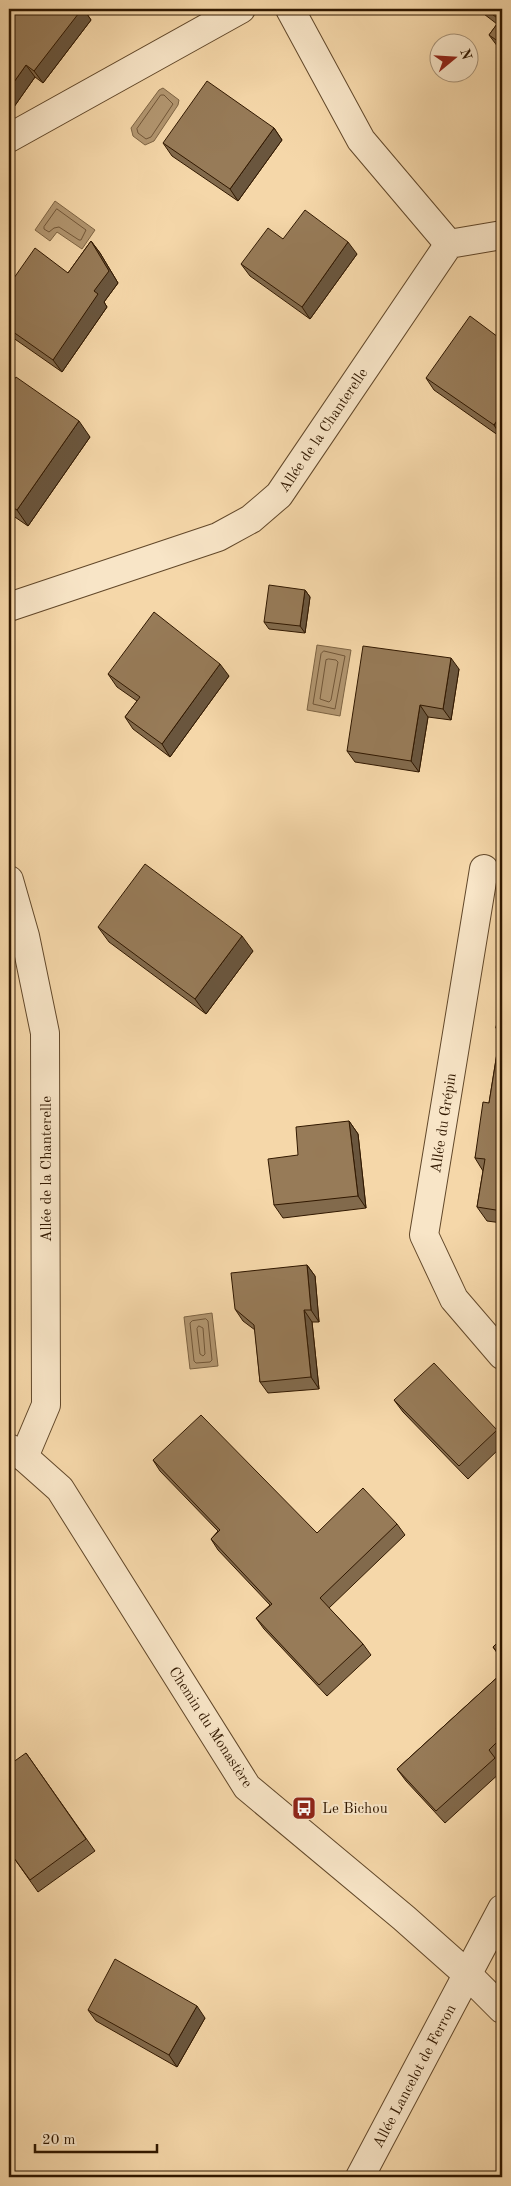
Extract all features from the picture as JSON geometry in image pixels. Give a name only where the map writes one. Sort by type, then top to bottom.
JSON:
[{"type":"street","points":[[9,138],[242,9]]},
{"type":"street","points":[[290,9],[360,140],[449,244],[502,235]]},
{"type":"street","name":"Allée de la Chanterelle","points":[[9,606],[218,537],[251,519],[279,495],[449,244]]},
{"type":"street","name":"Allée du Grépin","points":[[484,870],[424,1235],[454,1299],[502,1354]]},
{"type":"street","name":"Allée de la Chanterelle","points":[[9,880],[17,936],[45,1033],[46,1405],[16,1453]]},
{"type":"street","name":"Chemin du Monastère","points":[[16,1453],[60,1489],[247,1787],[404,1918],[467,1974],[502,2009]]},
{"type":"street","name":"Allée Lancelot de Ferron","points":[[360,2177],[502,1909]]},
{"type":"water","points":[[163,88],[179,100],[178,105],[154,141],[145,145],[133,136],[131,128],[159,90]]},
{"type":"water","points":[[55,201],[95,230],[82,249],[57,232],[50,241],[35,230]]},
{"type":"water","points":[[317,645],[351,650],[340,716],[307,710]]},
{"type":"water","points":[[212,1313],[218,1366],[190,1369],[184,1317]]},
{"type":"building","points":[[9,9],[82,9],[34,71],[26,65],[9,89]]},
{"type":"building","points":[[485,9],[502,9],[502,44],[489,35],[500,20]]},
{"type":"building","points":[[207,81],[274,128],[230,189],[163,143]]},
{"type":"building","points":[[305,210],[348,242],[302,307],[241,264],[268,228],[283,239]]},
{"type":"building","points":[[91,241],[109,271],[94,291],[98,294],[53,360],[9,329],[9,285],[35,248],[68,273]]},
{"type":"building","points":[[470,316],[502,340],[502,413],[494,425],[426,378]]},
{"type":"building","points":[[16,377],[79,421],[17,510],[9,505],[9,387]]},
{"type":"building","points":[[269,585],[305,590],[300,626],[264,622]]},
{"type":"building","points":[[154,612],[220,664],[162,744],[125,717],[140,697],[108,674]]},
{"type":"building","points":[[363,646],[451,658],[443,709],[420,705],[411,761],[347,751]]},
{"type":"building","points":[[145,864],[242,936],[195,999],[98,927]]},
{"type":"building","points":[[502,993],[502,1211],[477,1207],[485,1159],[475,1158],[483,1102],[489,1103],[501,1029],[496,1028]]},
{"type":"building","points":[[349,1121],[358,1196],[274,1205],[268,1159],[298,1155],[296,1127]]},
{"type":"building","points":[[307,1265],[311,1310],[304,1310],[311,1377],[260,1382],[254,1325],[235,1309],[231,1273]]},
{"type":"building","points":[[434,1363],[497,1430],[459,1466],[394,1400]]},
{"type":"building","points":[[201,1415],[317,1533],[363,1488],[397,1524],[320,1598],[363,1644],[319,1685],[256,1618],[272,1604],[211,1539],[220,1530],[153,1460]]},
{"type":"building","points":[[502,1638],[502,1658],[493,1647]]},
{"type":"building","points":[[502,1673],[502,1722],[496,1728],[502,1737],[489,1750],[495,1758],[436,1811],[397,1769]]},
{"type":"building","points":[[26,1753],[86,1839],[30,1880],[9,1851],[9,1765]]},
{"type":"building","points":[[115,1959],[197,2006],[169,2055],[88,2010]]},
{"type":"place","name":"Le Bichou","points":[[304,1808]]}]
